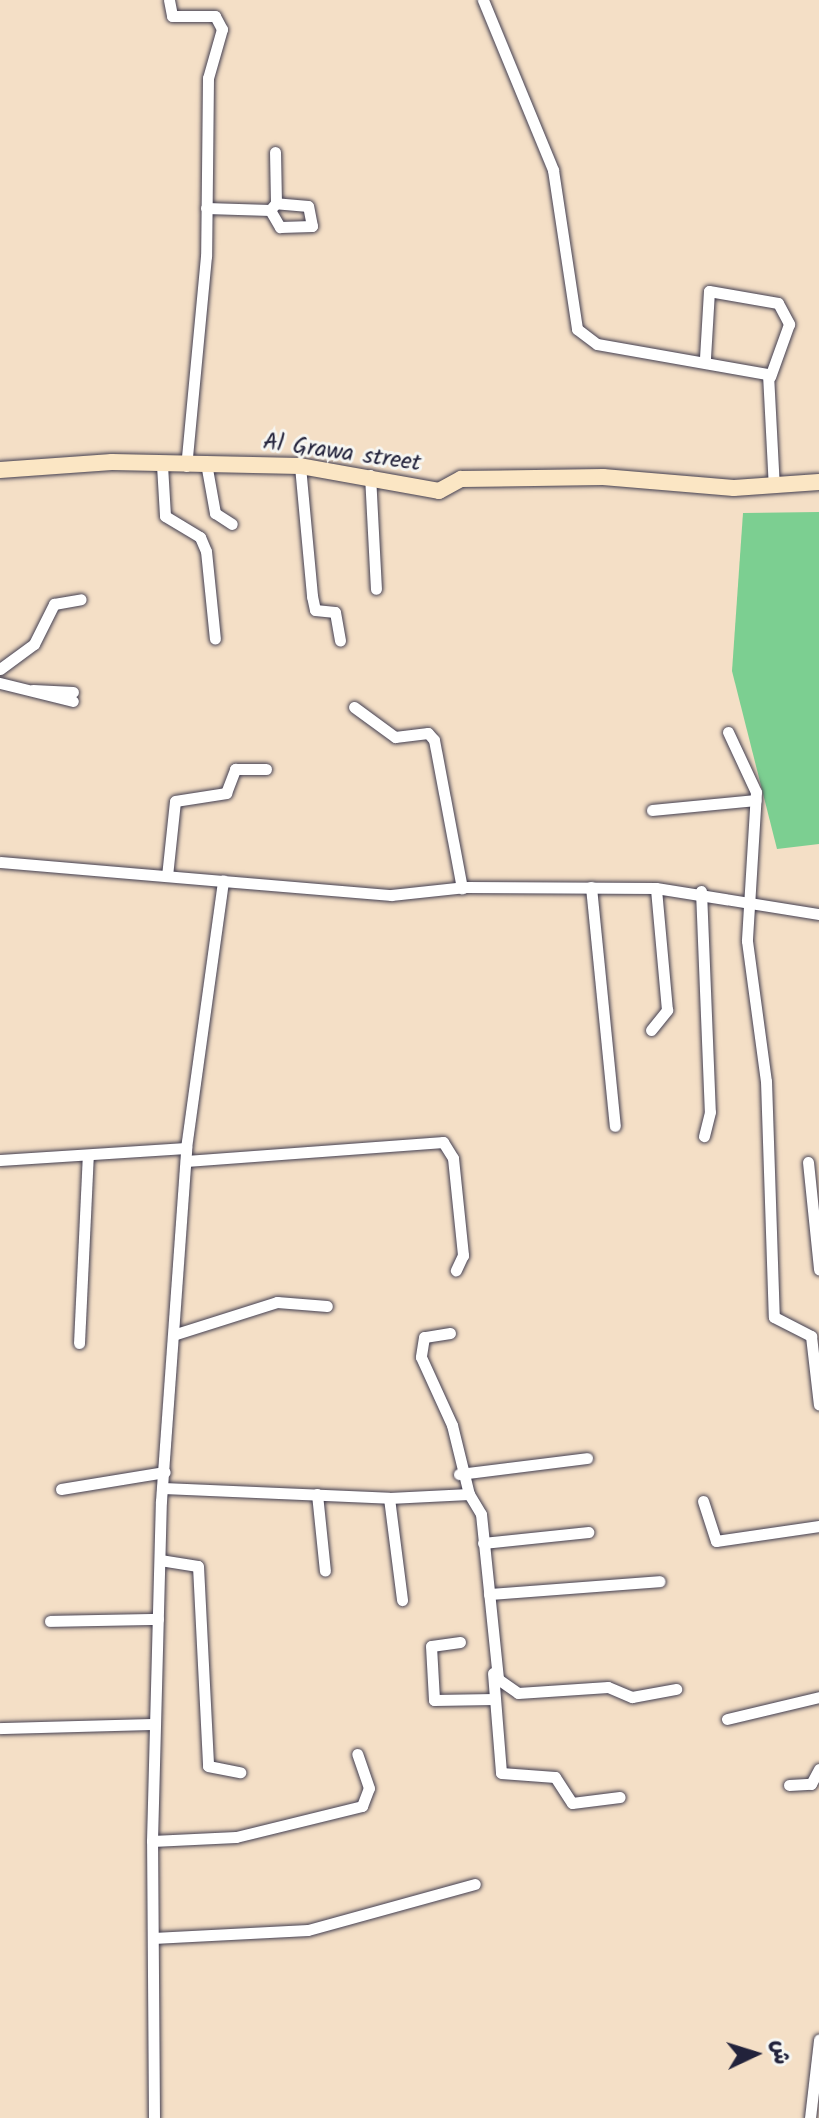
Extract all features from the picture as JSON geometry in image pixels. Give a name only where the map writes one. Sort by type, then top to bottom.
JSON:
[{"type":"street","points":[[169,0],[172,16],[215,16],[221,25],[208,78],[206,208],[186,466]]},
{"type":"street","points":[[483,0],[553,170],[577,329],[597,344],[705,358],[770,377]]},
{"type":"street","points":[[206,208],[273,206],[275,152]]},
{"type":"street","points":[[705,358],[709,291],[778,303],[789,324],[770,377],[774,487]]},
{"type":"street","points":[[206,463],[215,513],[232,524]]},
{"type":"street","name":"Al Grawa street","points":[[0,470],[206,463],[300,466],[370,475],[439,491],[461,479],[586,477],[774,487],[819,482]]},
{"type":"street","points":[[162,465],[165,516],[200,537],[206,551],[215,639]]},
{"type":"street","points":[[300,466],[315,610],[335,612],[340,641]]},
{"type":"street","points":[[370,475],[376,589]]},
{"type":"street","points":[[0,669],[34,644],[54,604],[81,599]]},
{"type":"street","points":[[0,683],[73,697]]},
{"type":"street","points":[[354,707],[395,737],[428,733],[434,740],[462,888]]},
{"type":"street","points":[[728,732],[749,767],[756,800],[754,878],[746,900],[766,1081],[774,1317],[815,1332],[819,1405]]},
{"type":"street","points":[[167,876],[175,801],[226,793],[235,769],[266,769]]},
{"type":"street","points":[[652,810],[756,800]]},
{"type":"street","points":[[0,862],[391,895],[462,888],[656,888],[701,891],[746,900],[777,912],[819,914]]},
{"type":"street","points":[[154,2118],[152,1841],[163,1488],[186,1154],[223,881]]},
{"type":"street","points":[[591,887],[615,1126]]},
{"type":"street","points":[[651,1030],[667,1010],[656,888]]},
{"type":"street","points":[[701,891],[710,1112],[704,1136]]},
{"type":"street","points":[[0,1160],[443,1142],[453,1158],[463,1255],[456,1270]]},
{"type":"street","points":[[79,1343],[88,1155]]},
{"type":"street","points":[[808,1162],[819,1269]]},
{"type":"street","points":[[176,1334],[277,1302],[327,1306]]},
{"type":"street","points":[[450,1333],[428,1335],[420,1349],[452,1425],[459,1474],[481,1514],[494,1699],[504,1776],[555,1777],[572,1803],[620,1797]]},
{"type":"street","points":[[459,1474],[587,1458]]},
{"type":"street","points":[[61,1489],[165,1472]]},
{"type":"street","points":[[163,1488],[389,1498],[469,1494]]},
{"type":"street","points":[[317,1494],[325,1571]]},
{"type":"street","points":[[389,1498],[402,1600]]},
{"type":"street","points":[[703,1501],[716,1541],[819,1526]]},
{"type":"street","points":[[483,1543],[588,1532]]},
{"type":"street","points":[[160,1560],[198,1566],[208,1766],[240,1772]]},
{"type":"street","points":[[489,1594],[660,1581]]},
{"type":"street","points":[[50,1621],[158,1619]]},
{"type":"street","points":[[460,1642],[431,1646],[434,1700],[494,1699]]},
{"type":"street","points":[[493,1669],[518,1693],[608,1687],[632,1697],[676,1689]]},
{"type":"street","points":[[727,1719],[819,1697]]},
{"type":"street","points":[[0,1728],[155,1724]]},
{"type":"street","points":[[152,1841],[236,1837],[362,1806],[369,1788],[357,1754]]},
{"type":"street","points":[[789,1785],[811,1784],[819,1769]]},
{"type":"street","points":[[153,1938],[308,1930],[475,1884]]},
{"type":"street","points":[[810,2118],[819,2040]]},
{"type":"green space","points":[[819,512],[819,844],[777,849],[732,671],[743,513]]}]
